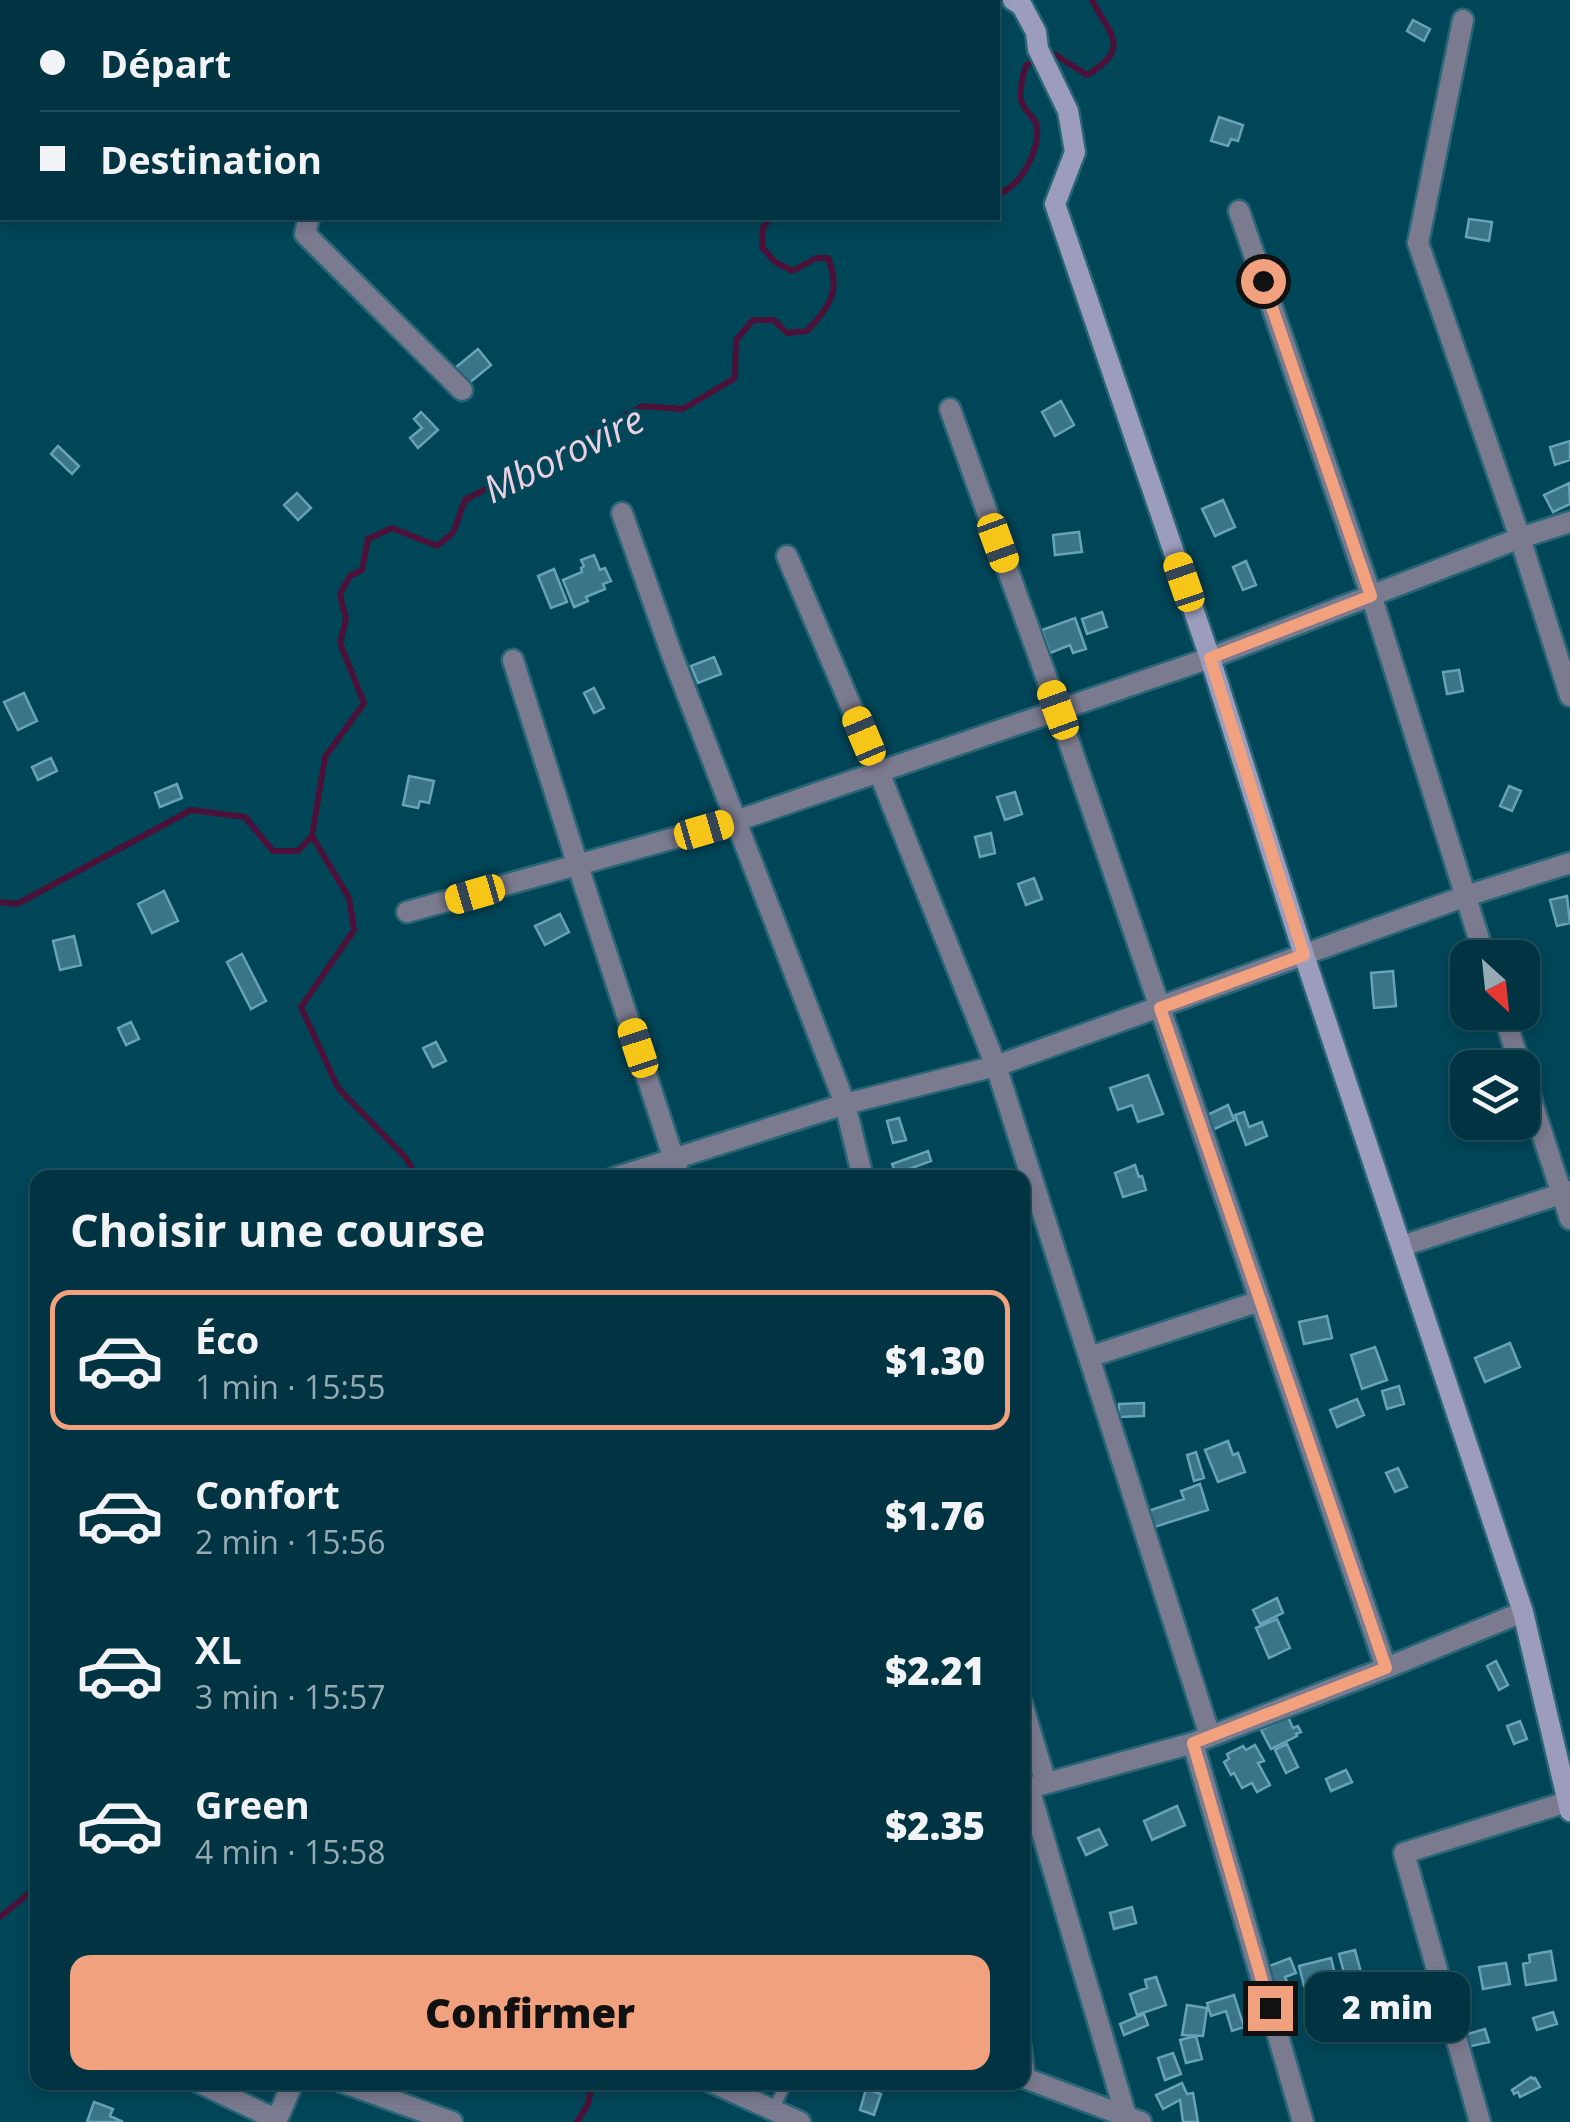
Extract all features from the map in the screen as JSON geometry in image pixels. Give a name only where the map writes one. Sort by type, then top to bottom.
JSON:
[{"type":"street","points":[[1012,0],[1022,6],[1036,32],[1041,57],[1068,110],[1075,152],[1055,204],[1210,658],[1304,955],[1523,1612],[1569,1804],[1404,1853],[1480,2122]]},
{"type":"street","points":[[1463,20],[1418,243],[1570,696]]},
{"type":"street","points":[[1239,211],[1371,596],[1480,940]]},
{"type":"street","points":[[308,220],[305,234],[462,390]]},
{"type":"street","points":[[950,409],[1058,710],[1386,1668]]},
{"type":"street","points":[[622,512],[672,655],[845,1104],[862,1170]]},
{"type":"street","points":[[407,912],[736,821],[1210,658],[1570,522]]},
{"type":"street","points":[[787,556],[879,772],[996,1066],[1029,1170]]},
{"type":"street","points":[[513,660],[677,1168],[845,1104],[996,1066],[1466,896],[1570,863]]},
{"type":"street","points":[[1540,1120],[1566,1192],[1570,1219]]},
{"type":"street","points":[[1030,1172],[1202,1740],[1303,2122]]},
{"type":"street","points":[[1402,1246],[1566,1192]]},
{"type":"street","points":[[1089,1357],[1260,1301]]},
{"type":"street","points":[[1134,2119],[1032,1787],[1202,1740],[1523,1612]]},
{"type":"street","points":[[1030,2080],[1134,2119]]},
{"type":"street","points":[[214,2090],[277,2121],[290,2090]]},
{"type":"street","points":[[364,2090],[452,2122]]},
{"type":"street","points":[[729,2090],[800,2122]]},
{"type":"lane","points":[[773,2110],[782,2090]]},
{"type":"building","points":[[1413,20],[1430,29],[1424,41],[1407,31]]},
{"type":"building","points":[[1219,117],[1243,125],[1238,141],[1231,139],[1228,146],[1211,141]]},
{"type":"building","points":[[1469,219],[1492,222],[1489,241],[1466,237]]},
{"type":"building","points":[[478,349],[491,365],[468,384],[455,368]]},
{"type":"building","points":[[1061,401],[1074,425],[1055,436],[1042,412]]},
{"type":"building","points":[[421,412],[438,430],[418,448],[410,438],[422,428],[414,419]]},
{"type":"building","points":[[1570,441],[1570,460],[1555,465],[1550,447]]},
{"type":"building","points":[[58,446],[79,466],[72,474],[51,454]]},
{"type":"building","points":[[1569,483],[1570,504],[1553,512],[1544,495]]},
{"type":"building","points":[[297,493],[311,508],[298,520],[284,505]]},
{"type":"building","points":[[1223,500],[1235,527],[1215,536],[1202,509]]},
{"type":"building","points":[[1079,532],[1082,552],[1055,555],[1053,535]]},
{"type":"building","points":[[594,555],[600,570],[605,568],[611,581],[603,584],[605,589],[586,597],[588,601],[574,607],[563,580],[582,572],[581,560]]},
{"type":"building","points":[[1246,561],[1256,585],[1243,590],[1233,567]]},
{"type":"building","points":[[554,569],[567,602],[551,608],[538,576]]},
{"type":"building","points":[[1102,612],[1107,627],[1087,634],[1082,619]]},
{"type":"building","points":[[1075,618],[1086,649],[1073,653],[1070,645],[1050,653],[1042,630]]},
{"type":"building","points":[[714,657],[721,674],[698,683],[691,666]]},
{"type":"building","points":[[1459,670],[1463,691],[1447,694],[1443,672]]},
{"type":"building","points":[[594,688],[604,708],[594,713],[584,693]]},
{"type":"building","points":[[24,693],[37,721],[18,730],[4,702]]},
{"type":"building","points":[[51,758],[57,771],[38,780],[32,767]]},
{"type":"building","points":[[409,776],[434,781],[429,803],[420,801],[418,808],[403,805]]},
{"type":"building","points":[[177,784],[182,798],[160,807],[155,793]]},
{"type":"building","points":[[1509,786],[1521,791],[1512,811],[1500,806]]},
{"type":"building","points":[[1015,792],[1022,814],[1005,820],[997,797]]},
{"type":"building","points":[[991,833],[995,853],[980,857],[975,837]]},
{"type":"building","points":[[1034,878],[1042,899],[1026,905],[1018,884]]},
{"type":"building","points":[[164,891],[178,921],[152,933],[138,904]]},
{"type":"building","points":[[1567,896],[1570,923],[1557,926],[1550,900]]},
{"type":"building","points":[[560,914],[569,932],[545,945],[535,926]]},
{"type":"building","points":[[74,936],[81,965],[60,970],[53,941]]},
{"type":"building","points":[[242,954],[266,1001],[251,1009],[227,962]]},
{"type":"building","points":[[1393,971],[1396,1006],[1374,1008],[1371,973]]},
{"type":"building","points":[[131,1022],[139,1039],[126,1045],[118,1028]]},
{"type":"building","points":[[436,1042],[446,1061],[433,1067],[423,1048]]},
{"type":"building","points":[[1148,1075],[1163,1114],[1138,1122],[1132,1105],[1118,1110],[1110,1088]]},
{"type":"building","points":[[1228,1105],[1234,1120],[1212,1130],[1205,1116]]},
{"type":"building","points":[[1244,1112],[1249,1127],[1262,1122],[1267,1136],[1246,1145],[1235,1115]]},
{"type":"building","points":[[899,1118],[906,1140],[893,1143],[887,1121]]},
{"type":"building","points":[[928,1151],[931,1161],[907,1170],[894,1170],[892,1164]]},
{"type":"building","points":[[1135,1165],[1146,1190],[1123,1197],[1115,1173]]},
{"type":"building","points":[[1327,1316],[1332,1338],[1304,1344],[1299,1322]]},
{"type":"building","points":[[1510,1343],[1520,1367],[1485,1382],[1475,1358]]},
{"type":"building","points":[[1375,1347],[1387,1380],[1362,1389],[1351,1355]]},
{"type":"building","points":[[1399,1386],[1404,1404],[1387,1409],[1382,1391]]},
{"type":"building","points":[[1357,1399],[1364,1415],[1337,1427],[1330,1410]]},
{"type":"building","points":[[1144,1403],[1144,1416],[1119,1417],[1119,1404]]},
{"type":"building","points":[[1228,1441],[1245,1472],[1218,1482],[1205,1450]]},
{"type":"building","points":[[1196,1452],[1204,1478],[1194,1481],[1187,1455]]},
{"type":"building","points":[[1398,1468],[1407,1487],[1395,1492],[1386,1473]]},
{"type":"building","points":[[1200,1484],[1208,1510],[1151,1528],[1145,1512],[1184,1499],[1181,1491]]},
{"type":"building","points":[[1277,1598],[1283,1613],[1260,1624],[1253,1610]]},
{"type":"building","points":[[1277,1619],[1290,1648],[1269,1658],[1256,1628]]},
{"type":"building","points":[[1496,1661],[1508,1685],[1499,1690],[1487,1666]]},
{"type":"building","points":[[1288,1717],[1293,1728],[1298,1726],[1301,1732],[1271,1749],[1261,1730]]},
{"type":"building","points":[[1520,1721],[1527,1739],[1514,1744],[1507,1726]]},
{"type":"building","points":[[1287,1744],[1298,1767],[1286,1773],[1275,1750]]},
{"type":"building","points":[[1255,1745],[1264,1761],[1258,1763],[1270,1785],[1257,1792],[1252,1783],[1242,1788],[1224,1762],[1229,1759],[1227,1754]]},
{"type":"building","points":[[1346,1770],[1352,1782],[1331,1791],[1326,1779]]},
{"type":"building","points":[[1177,1806],[1185,1825],[1152,1840],[1144,1821]]},
{"type":"building","points":[[1099,1829],[1107,1845],[1086,1855],[1078,1838]]},
{"type":"building","points":[[1132,1907],[1136,1923],[1114,1929],[1110,1913]]},
{"type":"building","points":[[1355,1950],[1362,1976],[1350,1979],[1348,1972],[1344,1973],[1339,1954]]},
{"type":"building","points":[[1551,1951],[1556,1980],[1526,1985],[1523,1964],[1530,1962],[1529,1955]]},
{"type":"building","points":[[1290,1958],[1296,1973],[1285,1977],[1288,1984],[1270,1991],[1262,1969]]},
{"type":"building","points":[[1331,1958],[1336,1978],[1304,1986],[1299,1966]]},
{"type":"building","points":[[1506,1963],[1510,1984],[1483,1989],[1479,1967]]},
{"type":"building","points":[[1156,1977],[1166,2005],[1137,2015],[1130,1994],[1147,1988],[1145,1980]]},
{"type":"building","points":[[1234,1995],[1244,2027],[1232,2031],[1226,2011],[1211,2016],[1207,2003]]},
{"type":"building","points":[[1187,2005],[1207,2008],[1203,2036],[1182,2035]]},
{"type":"building","points":[[1553,2012],[1557,2024],[1537,2030],[1533,2018]]},
{"type":"building","points":[[1341,2013],[1345,2030],[1320,2037],[1315,2020]]},
{"type":"building","points":[[1144,2014],[1148,2025],[1124,2035],[1120,2024]]},
{"type":"building","points":[[1485,2029],[1489,2042],[1467,2047],[1464,2035]]},
{"type":"building","points":[[1196,2036],[1202,2059],[1186,2063],[1180,2040]]},
{"type":"building","points":[[1173,2053],[1181,2074],[1165,2080],[1158,2058]]},
{"type":"building","points":[[1531,2077],[1540,2087],[1520,2097],[1518,2092],[1514,2094],[1512,2090]]},
{"type":"building","points":[[1182,2083],[1187,2094],[1193,2093],[1198,2122],[1183,2122],[1180,2100],[1163,2109],[1156,2095]]},
{"type":"building","points":[[866,2090],[881,2094],[874,2115],[860,2110]]},
{"type":"building","points":[[94,2102],[113,2109],[110,2116],[123,2122],[87,2122]]},
{"type":"waterway","name":"Mborovire","points":[[1000,192],[1022,175],[1036,143],[1036,123],[1021,99],[1026,65],[1054,54],[1087,75],[1110,57],[1113,40],[1092,0]]},
{"type":"waterway","name":"Mborovire","points":[[0,902],[17,904],[191,810],[245,817],[273,851],[298,851],[312,836],[325,757],[364,703],[340,643],[346,619],[340,594],[350,576],[362,570],[368,539],[392,528],[437,546],[453,533],[465,500],[643,406],[683,409],[735,378],[736,340],[753,320],[774,320],[787,333],[807,331],[831,298],[834,280],[828,258],[816,258],[793,271],[775,262],[762,247],[763,228],[769,220]]},
{"type":"waterway","points":[[312,836],[349,898],[354,930],[301,1007],[338,1088],[406,1158],[413,1170]]},
{"type":"waterway","points":[[0,1917],[30,1893]]},
{"type":"waterway","points":[[577,2122],[588,2104],[591,2090]]},
{"type":"route","points":[[1263,281],[1371,596],[1210,658],[1304,955],[1160,1008],[1386,1668],[1193,1743],[1270,2008]]}]
